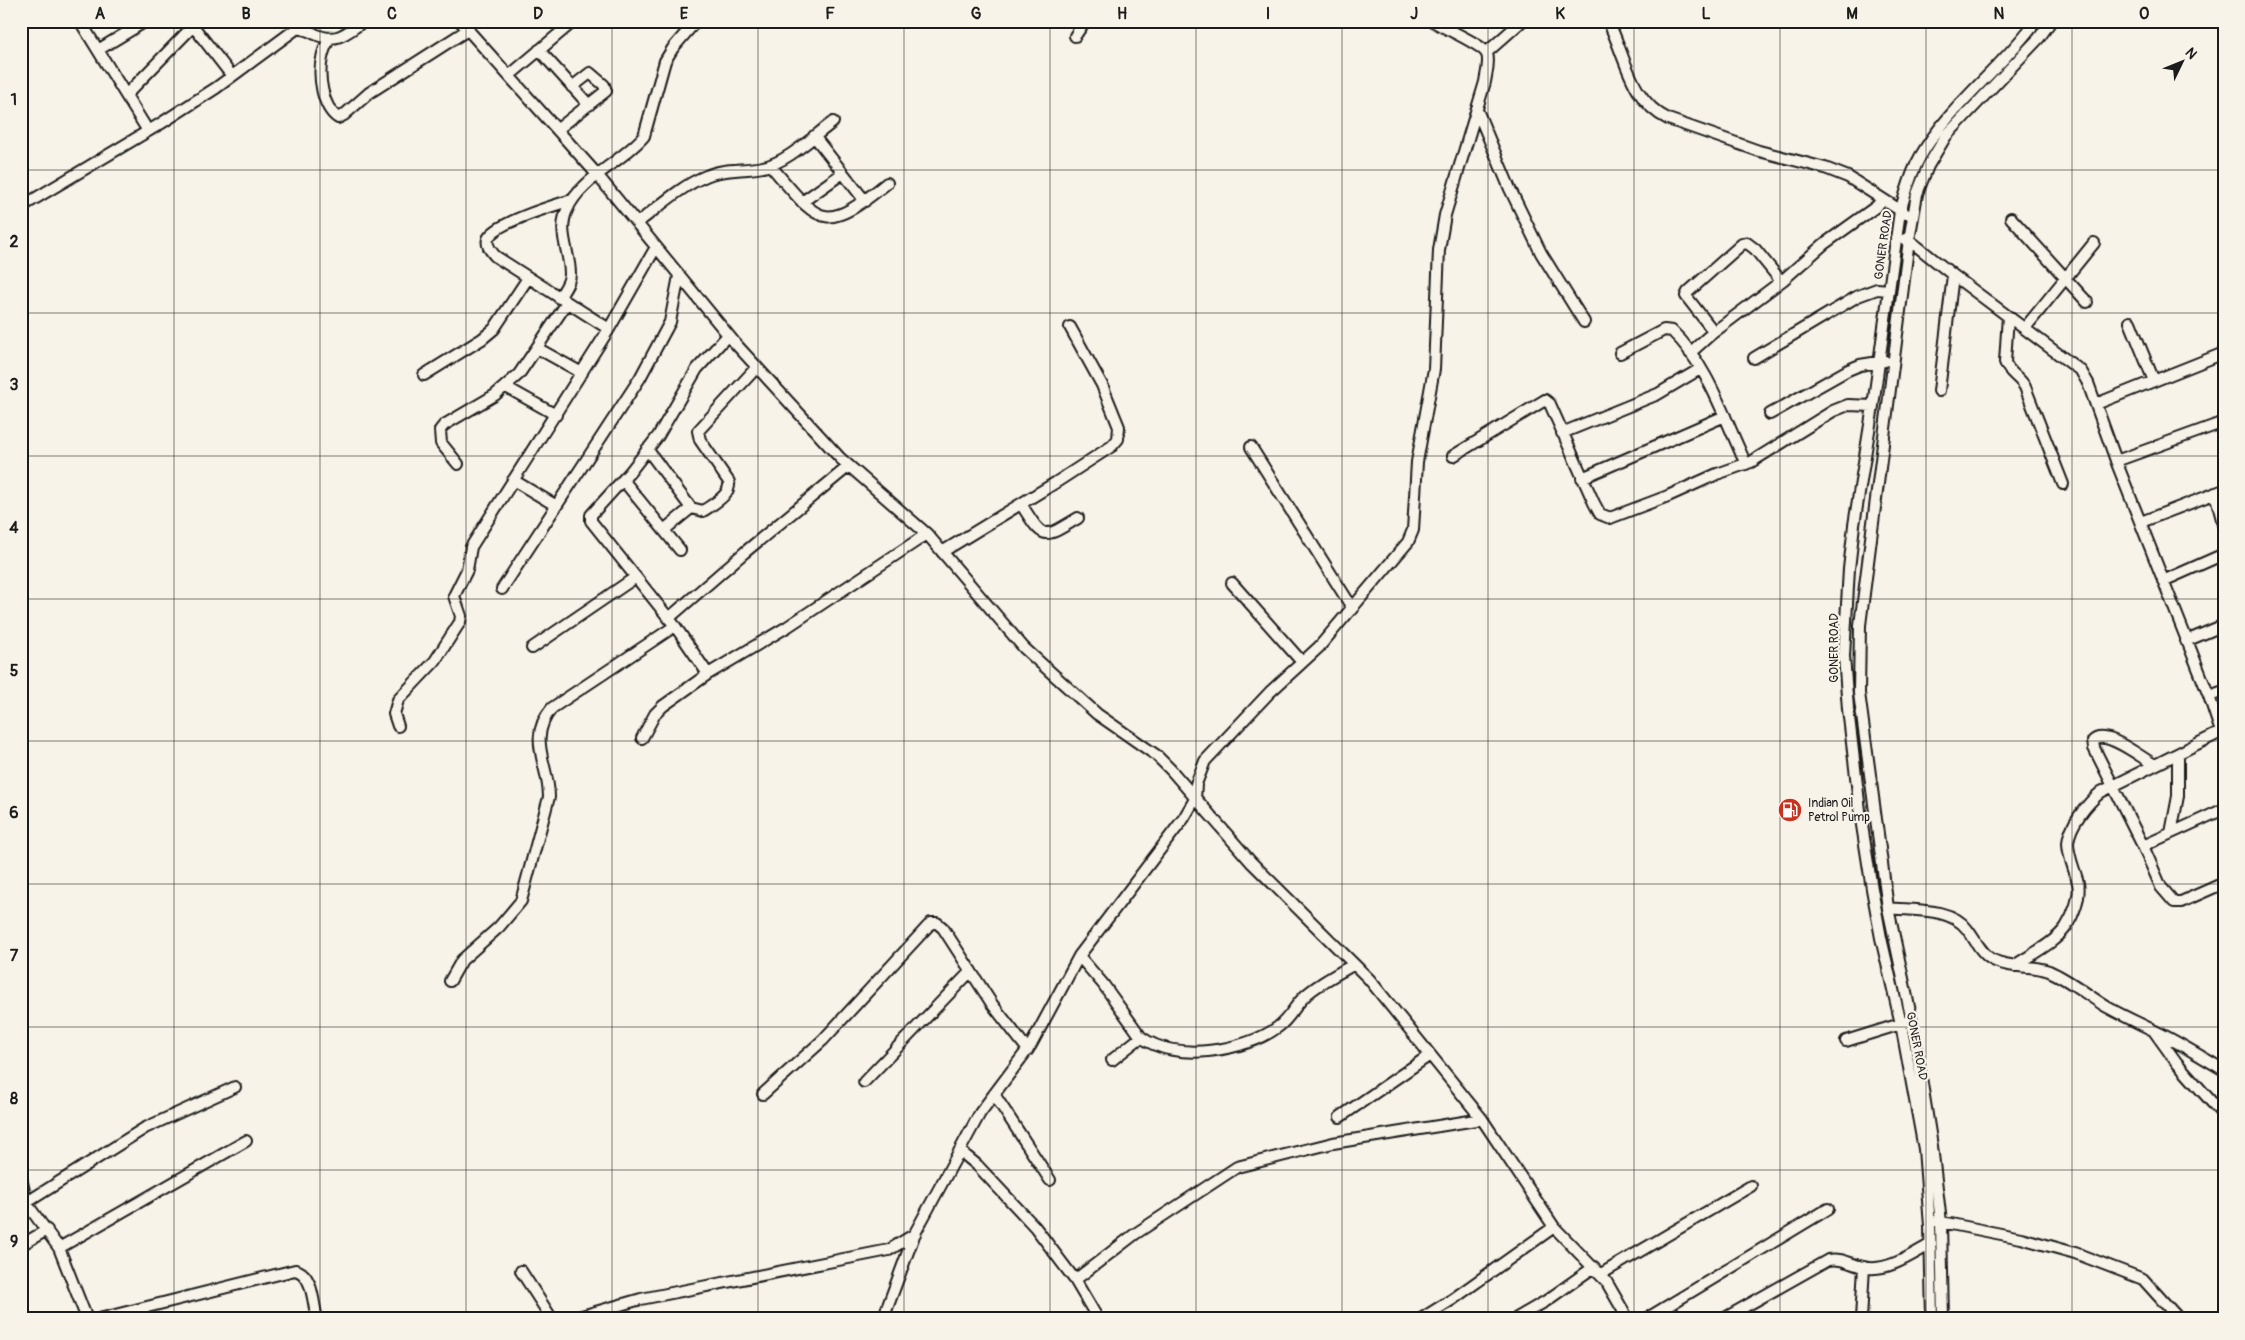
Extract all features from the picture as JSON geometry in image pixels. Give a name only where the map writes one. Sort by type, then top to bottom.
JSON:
[{"type":"street","points":[[80,21],[148,131]]},
{"type":"street","points":[[98,50],[146,21]]},
{"type":"street","points":[[21,207],[148,131],[232,76],[296,28],[309,30],[329,39],[341,36],[364,21]]},
{"type":"street","points":[[460,21],[598,175],[728,335],[849,466],[927,534],[1024,648],[1097,714],[1156,755],[1250,862],[1369,979],[1482,1119],[1554,1227],[1597,1271],[1628,1319]]},
{"type":"street","points":[[510,75],[574,21]]},
{"type":"street","points":[[609,329],[495,256],[490,250],[488,239],[497,228],[572,200],[598,175],[637,144],[644,136],[665,61],[673,48],[696,21]]},
{"type":"street","points":[[1075,36],[1085,21]]},
{"type":"street","points":[[883,1319],[916,1233],[980,1113],[1028,1050],[1044,1024],[1079,956],[1184,818],[1195,799],[1196,784],[1205,762],[1235,728],[1319,647],[1408,542],[1414,530],[1417,462],[1434,369],[1439,250],[1445,214],[1485,82],[1488,60],[1486,53],[1433,21]]},
{"type":"street","points":[[1486,53],[1522,21]]},
{"type":"street","points":[[1608,21],[1638,94],[1657,114],[1668,120],[1758,151],[1825,168],[1848,177],[1900,212],[1913,218]]},
{"type":"street","name":"GONER ROAD","points":[[1932,1319],[1930,1218],[1924,1149],[1901,1024],[1872,889],[1861,819],[1848,709],[1844,656],[1848,569],[1880,361],[1900,212],[1918,160],[1937,130],[2036,21]]},
{"type":"street","name":"GONER ROAD","points":[[1943,1319],[1941,1222],[1932,1146],[1912,1021],[1888,908],[1859,693],[1860,625],[1909,240],[1917,194],[1928,166],[1946,136],[2039,38],[2051,21]]},
{"type":"street","points":[[126,95],[193,23],[232,76]]},
{"type":"street","points":[[329,39],[322,58],[322,87],[332,113],[338,118],[369,93],[469,29]]},
{"type":"street","points":[[539,50],[589,105]]},
{"type":"street","points":[[558,129],[606,91],[604,85],[590,73],[572,87]]},
{"type":"street","points":[[1477,110],[1510,189],[1537,245],[1584,322]]},
{"type":"street","points":[[637,224],[694,182],[708,175],[778,162],[833,122]]},
{"type":"street","points":[[814,136],[865,201]]},
{"type":"street","points":[[770,165],[802,202],[814,212],[827,218],[847,213],[887,183]]},
{"type":"street","points":[[802,202],[843,173]]},
{"type":"street","points":[[458,464],[441,442],[440,430],[444,425],[506,386],[519,374],[537,348],[563,301],[570,274],[563,223],[572,200]]},
{"type":"street","points":[[1690,353],[1714,332],[1781,281],[1824,244],[1877,206],[1882,200]]},
{"type":"street","points":[[2011,218],[2087,302]]},
{"type":"street","points":[[1897,237],[1909,240],[2081,371],[2088,383],[2116,461],[2209,696],[2222,736],[2155,765],[2094,798],[2072,827],[2068,841],[2079,885],[2078,898],[2066,927],[2055,938],[2014,966]]},
{"type":"street","points":[[1714,332],[1686,296],[1688,292],[1742,244],[1747,243],[1755,249],[1781,281]]},
{"type":"street","points":[[2025,328],[2094,243]]},
{"type":"street","points":[[398,726],[394,714],[398,700],[435,661],[460,622],[461,616],[454,596],[467,570],[471,547],[582,373],[656,247]]},
{"type":"street","points":[[1939,391],[1953,275]]},
{"type":"street","points":[[502,589],[555,505],[640,378],[670,322],[679,276]]},
{"type":"street","points":[[424,375],[482,340],[494,329],[528,278]]},
{"type":"street","points":[[1754,358],[1858,296],[1877,289],[1889,290]]},
{"type":"street","points":[[2008,316],[2005,362],[2007,369],[2025,387],[2063,484]]},
{"type":"street","points":[[2130,322],[2154,381]]},
{"type":"street","points":[[942,552],[1112,446],[1118,439],[1119,427],[1102,385],[1070,327]]},
{"type":"street","points":[[1620,353],[1664,330],[1672,330],[1690,353],[1720,402],[1746,464]]},
{"type":"street","points":[[708,674],[672,622],[591,521],[591,515],[658,436],[697,369],[728,335]]},
{"type":"street","points":[[537,348],[582,373]]},
{"type":"street","points":[[2096,404],[2224,353]]},
{"type":"street","points":[[1770,414],[1848,370],[1880,361],[1894,360]]},
{"type":"street","points":[[647,449],[691,508],[703,510],[727,493],[730,488],[729,482],[700,440],[698,431],[757,367]]},
{"type":"street","points":[[1562,433],[1658,394],[1700,369]]},
{"type":"street","points":[[506,386],[556,415]]},
{"type":"street","points":[[1453,456],[1540,401],[1545,400],[1550,404],[1600,514],[1610,518],[1746,464],[1834,411],[1848,405],[1873,406]]},
{"type":"street","points":[[1582,478],[1725,416]]},
{"type":"street","points":[[2116,461],[2224,422]]},
{"type":"street","points":[[1251,447],[1353,609]]},
{"type":"street","points":[[450,981],[462,960],[499,926],[521,902],[549,797],[549,788],[541,758],[539,734],[546,715],[552,708],[672,622],[752,546],[849,466]]},
{"type":"street","points":[[513,480],[555,505]]},
{"type":"street","points":[[622,480],[680,550]]},
{"type":"street","points":[[2141,522],[2219,492],[2224,527]]},
{"type":"street","points":[[1021,504],[1037,530],[1045,534],[1052,534],[1078,518]]},
{"type":"street","points":[[664,530],[691,508]]},
{"type":"street","points":[[642,738],[655,714],[663,706],[708,674],[810,612],[927,534]]},
{"type":"street","points":[[2163,581],[2224,554]]},
{"type":"street","points":[[1848,569],[1867,572]]},
{"type":"street","points":[[532,648],[636,577]]},
{"type":"street","points":[[1232,582],[1302,662]]},
{"type":"street","points":[[2186,641],[2224,625]]},
{"type":"street","points":[[2209,696],[2224,690]]},
{"type":"street","points":[[2155,765],[2112,739],[2101,737],[2093,741],[2094,748],[2143,846],[2161,887],[2174,902],[2191,899],[2224,883]]},
{"type":"street","points":[[2171,834],[2178,796],[2178,754]]},
{"type":"street","points":[[2143,846],[2224,809]]},
{"type":"street","points":[[1888,908],[1944,914],[1955,918],[1966,927],[1982,951],[1992,960],[2014,966],[2048,971],[2072,983],[2097,1001],[2133,1022],[2153,1030],[2224,1070]]},
{"type":"street","points":[[763,1094],[823,1040],[931,922],[937,923],[943,928],[1011,1030],[1028,1050]]},
{"type":"street","points":[[1079,956],[1103,984],[1141,1037],[1150,1044],[1191,1053],[1248,1042],[1278,1028],[1286,1021],[1306,995],[1354,964]]},
{"type":"street","points":[[864,1082],[971,970]]},
{"type":"street","points":[[1846,1041],[1912,1021]]},
{"type":"street","points":[[2153,1030],[2177,1063],[2224,1116]]},
{"type":"street","points":[[1112,1060],[1141,1037]]},
{"type":"street","points":[[1340,1117],[1430,1055]]},
{"type":"street","points":[[24,1205],[145,1128],[235,1087]]},
{"type":"street","points":[[994,1094],[1050,1180]]},
{"type":"street","points":[[1075,1280],[1135,1234],[1237,1167],[1333,1143],[1482,1119]]},
{"type":"street","points":[[59,1248],[246,1141]]},
{"type":"street","points":[[960,1151],[977,1165],[1035,1227],[1075,1280],[1098,1319]]},
{"type":"street","points":[[21,1178],[24,1205],[47,1230],[59,1248],[87,1319]]},
{"type":"street","points":[[1515,1319],[1597,1271],[1751,1186]]},
{"type":"street","points":[[1646,1319],[1828,1209]]},
{"type":"street","points":[[1930,1218],[2075,1252],[2143,1279],[2179,1319]]},
{"type":"street","points":[[1421,1319],[1453,1299],[1554,1227]]},
{"type":"street","points":[[21,1244],[47,1230]]},
{"type":"street","points":[[571,1319],[641,1300],[889,1250],[916,1233]]},
{"type":"street","points":[[1723,1319],[1828,1260],[1844,1260],[1870,1269],[1900,1261],[1931,1244]]},
{"type":"street","points":[[1861,1319],[1864,1267]]},
{"type":"street","points":[[99,1319],[295,1270],[301,1271],[307,1277],[317,1319]]},
{"type":"street","points":[[521,1271],[552,1319]]},
{"type":"street","points":[[2216,1319],[2224,1315]]},
{"type":"place","name":"Indian Oil Petrol Pump","points":[[1790,810]]}]
